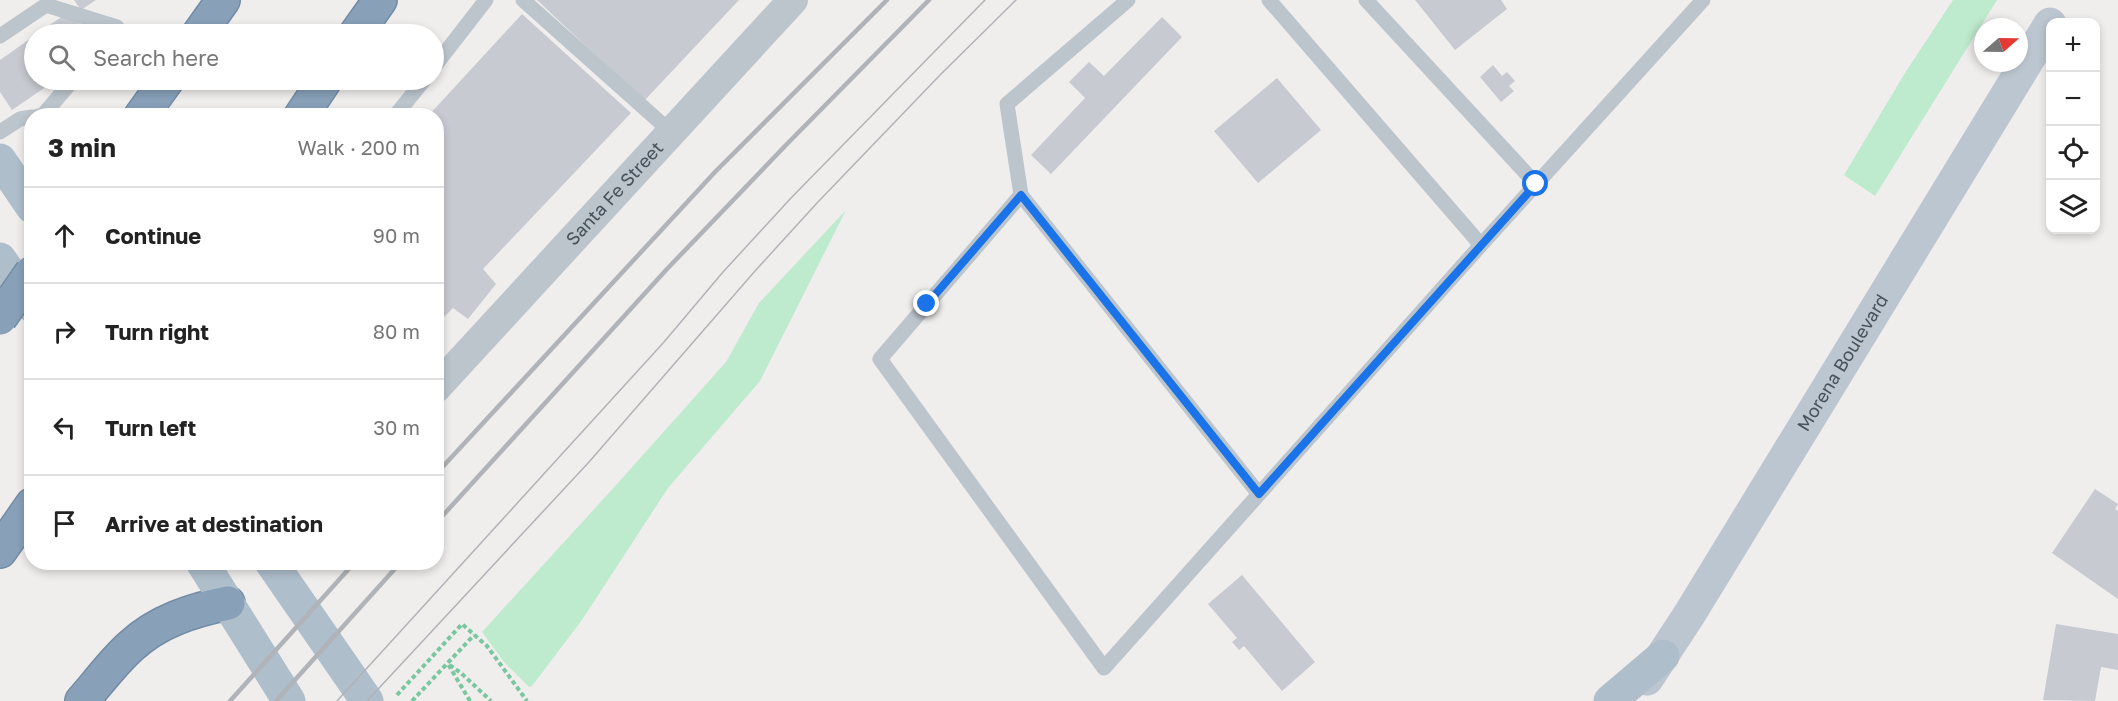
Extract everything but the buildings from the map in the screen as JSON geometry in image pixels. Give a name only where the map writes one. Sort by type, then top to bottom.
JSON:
[{"type":"highway","points":[[193,24],[203,0]]},
{"type":"highway","points":[[206,24],[224,0]]},
{"type":"highway","points":[[363,24],[380,0]]},
{"type":"highway","points":[[147,108],[160,90]]},
{"type":"highway","points":[[306,108],[318,90]]},
{"type":"highway","points":[[0,318],[24,284]]},
{"type":"highway","points":[[0,551],[24,516]]},
{"type":"highway","points":[[82,701],[132,645],[157,628],[196,610],[228,603]]},
{"type":"main road","name":"Morena Boulevard","points":[[2054,18],[2065,0]]},
{"type":"main road","name":"Morena Boulevard","points":[[1632,701],[1663,656],[2046,31]]},
{"type":"main road","points":[[0,159],[24,195]]},
{"type":"main road","points":[[0,259],[24,294]]},
{"type":"main road","points":[[207,570],[289,701]]},
{"type":"main road","points":[[277,570],[367,701]]},
{"type":"main road","points":[[1610,701],[1663,656]]},
{"type":"street","name":"Santa Fe Street","points":[[444,379],[793,0]]},
{"type":"lane","points":[[444,54],[486,0]]},
{"type":"lane","points":[[523,0],[671,132]]},
{"type":"lane","points":[[1128,0],[1007,104],[1021,195],[1259,494]]},
{"type":"lane","points":[[1269,0],[1480,245]]},
{"type":"lane","points":[[1366,0],[1536,184]]},
{"type":"lane","points":[[1021,195],[880,359],[1104,669],[1480,245],[1703,0]]},
{"type":"lane","points":[[0,36],[46,5],[107,24]]},
{"type":"lane","points":[[49,108],[64,90]]},
{"type":"lane","points":[[401,108],[416,90]]},
{"type":"lane","points":[[0,132],[24,118]]},
{"type":"path","points":[[392,701],[462,624],[487,646],[527,701]]},
{"type":"path","points":[[412,701],[474,636]]},
{"type":"path","points":[[448,664],[470,701]]},
{"type":"path","points":[[448,664],[491,701]]},
{"type":"green space","points":[[1953,0],[1997,0],[1986,18],[1974,18],[1974,37],[1875,196],[1844,175],[1905,73]]},
{"type":"green space","points":[[846,210],[760,381],[668,488],[582,620],[529,687],[504,662],[482,632],[726,362],[759,303]]},
{"type":"tram line","points":[[337,701],[664,342],[723,272],[791,198],[985,0]]},
{"type":"tram line","points":[[367,701],[589,462],[817,203],[1016,0]]},
{"type":"railway","points":[[444,465],[715,172],[887,0]]},
{"type":"railway","points":[[444,514],[667,269],[929,0]]},
{"type":"railway","points":[[230,701],[348,570]]},
{"type":"railway","points":[[276,701],[394,570]]},
{"type":"route","points":[[927,304],[1021,195],[1259,494],[1536,184]]}]
